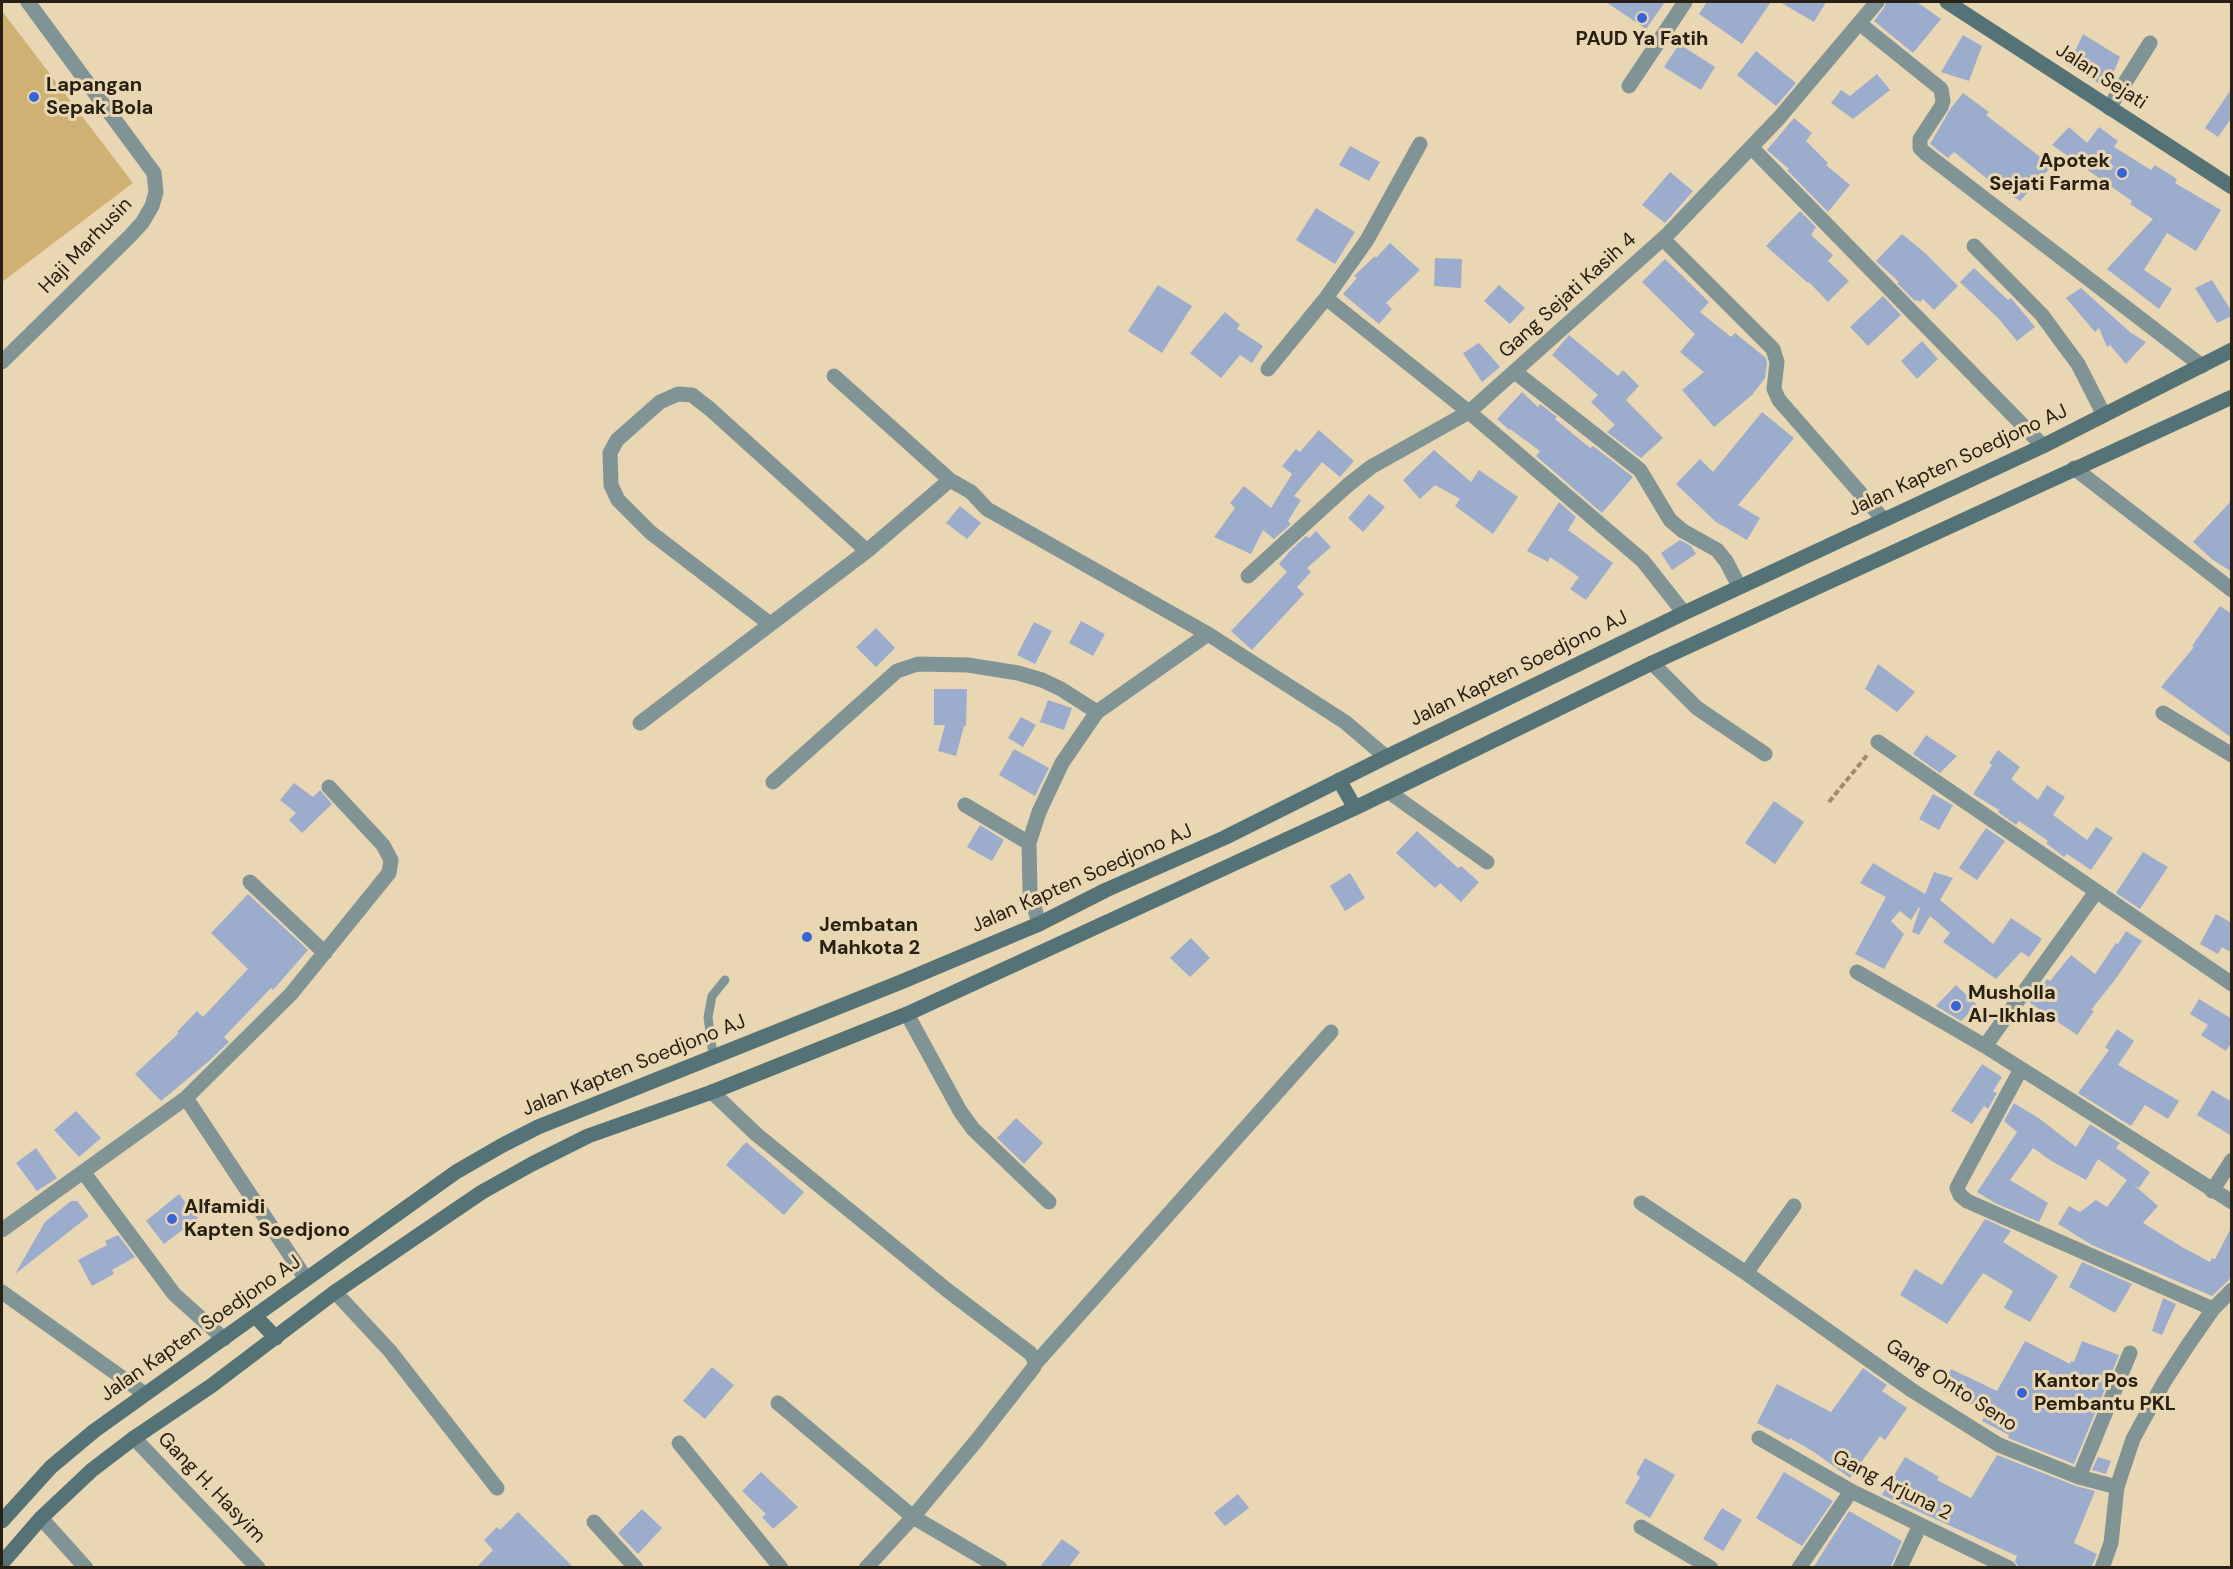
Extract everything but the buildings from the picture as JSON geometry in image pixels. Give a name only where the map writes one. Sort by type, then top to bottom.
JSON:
[{"type":"main road","name":"Jalan Sejati","points":[[1947,2],[2232,187]]},
{"type":"main road","name":"Jalan Kapten Soedjono AJ","points":[[2,1521],[51,1467],[94,1431],[456,1172],[501,1146],[538,1127],[713,1055],[901,982],[1039,924],[1106,890],[1224,837],[1739,586],[2043,446],[2232,350]]},
{"type":"main road","points":[[2,1563],[41,1518],[92,1470],[134,1438],[211,1386],[335,1292],[482,1192],[532,1164],[588,1136],[712,1092],[907,1014],[1389,792],[1652,663],[2232,397]]},
{"type":"main road","points":[[1339,780],[1355,808]]},
{"type":"main road","points":[[255,1316],[276,1338]]},
{"type":"street","name":"Haji Marhusin","points":[[2,362],[142,223],[152,206],[156,192],[154,173],[28,2]]},
{"type":"street","points":[[1629,86],[1685,2]]},
{"type":"street","name":"Gang Sejati Kasih 4","points":[[1248,576],[1371,467],[1469,412],[1663,239],[1751,147],[1877,2]]},
{"type":"street","points":[[1859,22],[1941,89],[1943,100],[1941,107],[1920,139],[1920,148],[2202,366]]},
{"type":"street","points":[[2109,108],[2150,43]]},
{"type":"street","points":[[1268,369],[1326,298],[1367,240],[1420,144]]},
{"type":"street","points":[[1751,147],[2043,446]]},
{"type":"street","points":[[1663,239],[1773,349],[1777,362],[1774,389],[1779,400],[1883,519]]},
{"type":"street","points":[[1974,246],[2042,315],[2082,372],[2104,415]]},
{"type":"street","points":[[1326,298],[1469,412],[1643,561],[1684,613]]},
{"type":"street","points":[[1515,372],[1640,470],[1670,520],[1683,531],[1717,550],[1726,561],[1739,586]]},
{"type":"street","points":[[834,376],[950,480],[971,492],[987,509],[1208,634],[1345,722],[1386,757]]},
{"type":"street","points":[[770,624],[650,532],[618,500],[611,485],[610,453],[617,440],[660,402],[678,394],[692,395],[867,551]]},
{"type":"street","points":[[2074,468],[2232,590]]},
{"type":"street","points":[[640,723],[867,551],[950,480]]},
{"type":"street","points":[[1039,924],[1030,892],[1029,843],[1039,812],[1062,763],[1097,712],[1208,634]]},
{"type":"street","points":[[1652,663],[1697,708],[1765,754]]},
{"type":"street","points":[[773,782],[897,671],[918,664],[980,666],[1042,680],[1097,712]]},
{"type":"street","points":[[2163,713],[2232,755]]},
{"type":"street","points":[[1878,742],[2232,984]]},
{"type":"street","points":[[2,1230],[186,1098],[291,994],[389,873],[391,867],[388,853],[383,845],[329,787]]},
{"type":"street","points":[[1389,792],[1486,862]]},
{"type":"street","points":[[965,805],[1029,843]]},
{"type":"street","points":[[249,882],[326,953]]},
{"type":"street","points":[[1985,1046],[2096,892]]},
{"type":"street","points":[[1857,972],[1985,1046],[2232,1202]]},
{"type":"street","points":[[907,1014],[960,1111],[973,1129],[1049,1202]]},
{"type":"street","points":[[866,1568],[913,1517],[977,1440],[1035,1364],[1331,1032]]},
{"type":"street","points":[[2021,1069],[1957,1188],[1960,1195],[1967,1201],[2213,1309]]},
{"type":"street","points":[[712,1092],[764,1141],[947,1290],[1030,1353],[1035,1364]]},
{"type":"street","points":[[186,1098],[306,1279]]},
{"type":"street","points":[[2212,1191],[2232,1160]]},
{"type":"street","points":[[84,1173],[174,1294],[224,1339]]},
{"type":"street","name":"Gang Onto Seno","points":[[1641,1203],[1746,1273],[1913,1391],[1999,1445],[2079,1477],[2117,1487]]},
{"type":"street","points":[[1746,1273],[1794,1206]]},
{"type":"street","points":[[2102,1568],[2111,1543],[2117,1487],[2133,1440],[2164,1382],[2213,1309],[2232,1290]]},
{"type":"street","points":[[2,1292],[145,1394]]},
{"type":"street","points":[[335,1292],[390,1351],[497,1488]]},
{"type":"street","points":[[2079,1477],[2130,1353]]},
{"type":"street","points":[[778,1403],[913,1517],[1000,1568]]},
{"type":"street","name":"Gang H. Hasyim","points":[[134,1438],[258,1568]]},
{"type":"street","name":"Gang Arjuna 2","points":[[1759,1438],[1851,1491],[2009,1568]]},
{"type":"street","points":[[679,1443],[781,1568]]},
{"type":"street","points":[[1799,1568],[1851,1491]]},
{"type":"street","points":[[41,1518],[86,1568]]},
{"type":"street","points":[[594,1522],[636,1568]]},
{"type":"street","points":[[1900,1568],[1920,1526]]},
{"type":"street","points":[[1641,1527],[1711,1568]]},
{"type":"lane","points":[[713,1055],[708,1017],[712,996],[725,980]]},
{"type":"path","points":[[1829,802],[1878,742]]},
{"type":"shaded area","name":"Lapangan Sepak Bola","points":[[2,11],[133,183],[2,282]]},
{"type":"place","name":"PAUD Ya Fatih","points":[[1642,18]]},
{"type":"place","name":"Lapangan Sepak Bola","points":[[34,97]]},
{"type":"place","name":"Apotek Sejati Farma","points":[[2122,173]]},
{"type":"place","name":"Jembatan Mahkota 2","points":[[807,937]]},
{"type":"place","name":"Musholla Al-Ikhlas","points":[[1956,1006]]},
{"type":"place","name":"Alfamidi Kapten Soedjono","points":[[172,1219]]},
{"type":"place","name":"Kantor Pos Pembantu PKL","points":[[2022,1393]]}]
